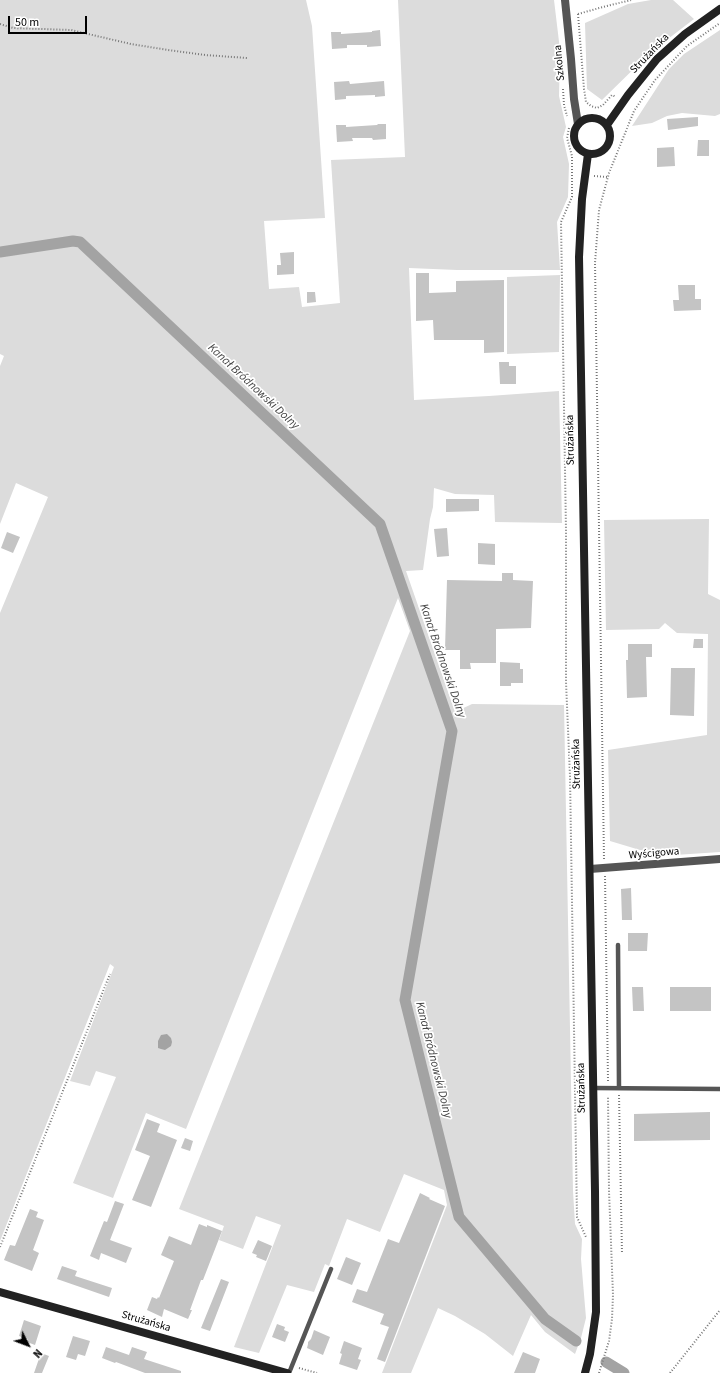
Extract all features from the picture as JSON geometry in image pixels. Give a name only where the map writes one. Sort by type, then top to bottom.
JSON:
[{"type":"main road","name":"Strużańska","points":[[607,125],[642,76],[671,46],[720,9]]},
{"type":"main road","points":[[590,117],[602,120],[607,125],[610,133],[610,140],[607,147],[597,153],[588,154],[579,149],[574,137],[575,129],[578,124],[584,119],[590,117]]},
{"type":"main road","name":"Strużańska","points":[[585,1373],[590,1354],[596,1312],[579,262],[582,199],[588,154]]},
{"type":"main road","name":"Strużańska","points":[[0,1292],[288,1373]]},
{"type":"street","name":"Szkolna","points":[[564,0],[578,124]]},
{"type":"street","name":"Wyścigowa","points":[[590,869],[720,859]]},
{"type":"lane","points":[[618,945],[619,1088]]},
{"type":"lane","points":[[593,1088],[720,1089]]},
{"type":"lane","points":[[288,1373],[331,1269]]},
{"type":"path","points":[[566,18],[603,6],[631,0]]},
{"type":"path","points":[[578,14],[586,102],[594,107],[601,107],[612,94],[634,111]]},
{"type":"path","points":[[599,1373],[609,1341],[613,1295],[609,1190],[595,263],[599,210],[608,177],[634,111],[655,80],[687,46],[720,23]]},
{"type":"path","points":[[0,24],[13,28],[71,30],[131,44],[205,56],[247,58]]},
{"type":"path","points":[[563,84],[564,105],[568,118]]},
{"type":"path","points":[[568,122],[569,129],[567,138],[572,156],[572,197],[561,222],[566,531],[566,682],[570,776],[577,1217],[586,1238]]},
{"type":"path","points":[[594,176],[608,177]]},
{"type":"path","points":[[0,1247],[110,974]]},
{"type":"path","points":[[619,1088],[622,1254]]},
{"type":"path","points":[[670,1373],[720,1310]]},
{"type":"shaded area","points":[[0,0],[306,0],[312,26],[325,218],[264,221],[269,289],[299,287],[302,307],[340,303],[331,160],[405,157],[398,0],[554,0],[560,50],[559,96],[566,127],[563,137],[569,164],[568,197],[557,222],[560,270],[457,270],[409,268],[414,400],[559,391],[562,523],[495,522],[494,495],[455,494],[434,488],[433,507],[423,570],[406,571],[455,712],[472,704],[564,705],[573,1191],[575,1224],[582,1239],[581,1259],[586,1318],[575,1354],[545,1332],[531,1315],[513,1356],[485,1334],[455,1316],[438,1308],[411,1373],[382,1373],[447,1205],[444,1190],[404,1174],[380,1232],[347,1219],[329,1266],[325,1264],[314,1292],[287,1285],[259,1353],[234,1347],[281,1225],[256,1216],[243,1249],[219,1240],[224,1226],[179,1209],[410,631],[398,598],[186,1129],[146,1113],[113,1198],[73,1183],[116,1077],[96,1071],[90,1086],[70,1081],[114,967],[110,964],[0,1241],[0,613],[48,497],[16,483],[0,524],[0,366],[4,356],[0,354]]},
{"type":"shaded area","points":[[651,0],[673,0],[694,19],[651,52],[602,100],[587,89],[585,23],[628,4]]},
{"type":"shaded area","points":[[720,30],[720,114],[715,116],[682,113],[667,116],[652,123],[632,126],[669,69],[684,54]]},
{"type":"shaded area","points":[[560,275],[559,352],[507,354],[507,277]]},
{"type":"shaded area","points":[[709,519],[708,594],[720,600],[720,852],[660,856],[610,841],[608,750],[707,735],[708,634],[677,633],[665,623],[659,629],[606,630],[604,520]]},
{"type":"shaded area","points":[[167,1034],[171,1038],[171,1046],[165,1050],[158,1048],[158,1041],[161,1035]]},
{"type":"building","points":[[380,30],[381,46],[367,47],[367,45],[347,45],[347,48],[332,49],[331,32],[341,32],[341,34]]},
{"type":"building","points":[[349,81],[350,84],[384,81],[385,96],[346,96],[346,99],[335,100],[334,82]]},
{"type":"building","points":[[698,117],[698,126],[668,130],[667,119]]},
{"type":"building","points":[[386,124],[386,139],[373,140],[372,138],[352,138],[353,141],[337,142],[336,125],[346,125],[346,127]]},
{"type":"building","points":[[698,140],[709,140],[709,156],[697,156]]},
{"type":"building","points":[[674,147],[675,166],[657,167],[657,148]]},
{"type":"building","points":[[294,252],[294,274],[277,275],[277,265],[281,265],[280,253]]},
{"type":"building","points":[[416,273],[429,273],[429,293],[456,292],[456,281],[504,280],[504,352],[484,353],[484,340],[434,340],[433,320],[416,321]]},
{"type":"building","points":[[678,285],[695,285],[695,299],[701,299],[701,310],[674,311],[673,300],[679,300]]},
{"type":"building","points":[[307,292],[315,292],[316,302],[307,303]]},
{"type":"building","points":[[499,362],[509,362],[509,366],[516,366],[516,384],[500,384]]},
{"type":"building","points":[[446,499],[479,499],[479,511],[446,512]]},
{"type":"building","points":[[447,528],[449,556],[437,557],[434,529]]},
{"type":"building","points":[[7,532],[20,537],[13,553],[1,548]]},
{"type":"building","points":[[478,543],[495,544],[495,565],[478,564]]},
{"type":"building","points":[[502,573],[513,573],[513,580],[533,581],[531,628],[496,629],[496,663],[470,663],[471,669],[460,669],[460,650],[445,650],[447,580],[502,581]]},
{"type":"building","points":[[694,639],[703,639],[703,648],[693,648]]},
{"type":"building","points":[[628,644],[652,644],[652,657],[646,657],[647,697],[627,698],[626,660],[628,660]]},
{"type":"building","points":[[500,662],[520,663],[520,669],[523,669],[523,683],[511,683],[511,686],[500,686]]},
{"type":"building","points":[[671,668],[695,668],[694,716],[670,715]]},
{"type":"building","points":[[631,888],[632,920],[622,920],[621,889]]},
{"type":"building","points":[[628,933],[648,933],[647,951],[628,951]]},
{"type":"building","points":[[632,987],[643,987],[644,1011],[633,1011]]},
{"type":"building","points":[[670,987],[711,987],[711,1011],[670,1011]]},
{"type":"building","points":[[710,1112],[710,1140],[634,1141],[634,1114]]},
{"type":"building","points":[[147,1119],[160,1124],[157,1132],[177,1140],[151,1207],[132,1200],[150,1156],[135,1150]]},
{"type":"building","points":[[185,1138],[193,1141],[190,1151],[181,1148]]},
{"type":"building","points":[[420,1193],[445,1206],[385,1362],[377,1359],[389,1327],[380,1324],[384,1314],[352,1302],[357,1289],[367,1292],[388,1239],[399,1243]]},
{"type":"building","points":[[115,1201],[124,1204],[110,1240],[132,1248],[126,1263],[101,1253],[99,1260],[90,1256],[104,1221],[107,1222]]},
{"type":"building","points":[[30,1209],[38,1212],[36,1217],[44,1220],[33,1250],[39,1253],[32,1271],[4,1260],[10,1245],[15,1246]]},
{"type":"building","points":[[199,1224],[207,1227],[207,1225],[222,1231],[203,1280],[201,1280],[188,1319],[164,1309],[162,1317],[147,1310],[152,1297],[157,1299],[158,1297],[159,1298],[174,1261],[161,1255],[169,1236],[191,1245]]},
{"type":"building","points":[[258,1240],[272,1246],[266,1261],[256,1257],[257,1255],[252,1253]]},
{"type":"building","points":[[346,1257],[361,1263],[352,1285],[337,1279]]},
{"type":"building","points":[[62,1266],[77,1271],[75,1276],[112,1288],[109,1297],[57,1279]]},
{"type":"building","points":[[221,1279],[229,1282],[210,1331],[201,1328]]},
{"type":"building","points":[[24,1320],[41,1326],[35,1345],[27,1342],[28,1339],[19,1336]]},
{"type":"building","points":[[277,1324],[285,1327],[284,1330],[289,1332],[285,1342],[272,1337]]},
{"type":"building","points":[[314,1330],[330,1337],[323,1355],[307,1348],[308,1342],[311,1339]]},
{"type":"building","points":[[73,1336],[90,1341],[85,1356],[78,1354],[76,1360],[66,1357]]},
{"type":"building","points":[[344,1341],[362,1348],[358,1359],[361,1360],[357,1370],[339,1364],[342,1354],[340,1353]]},
{"type":"building","points":[[106,1347],[129,1355],[132,1347],[147,1352],[144,1359],[181,1371],[181,1373],[145,1373],[116,1362],[115,1363],[102,1358]]},
{"type":"building","points":[[523,1352],[540,1359],[535,1373],[514,1373]]},
{"type":"building","points":[[41,1353],[49,1356],[42,1373],[34,1373]]},
{"type":"waterway","name":"Kanał Bródnowski Dolny","points":[[0,252],[73,241],[80,242],[380,524],[452,731],[405,1000],[459,1217],[545,1319],[576,1341]]},
{"type":"waterway","name":"Kanał Bródnowski Dolny","points":[[606,1362],[624,1373]]}]
